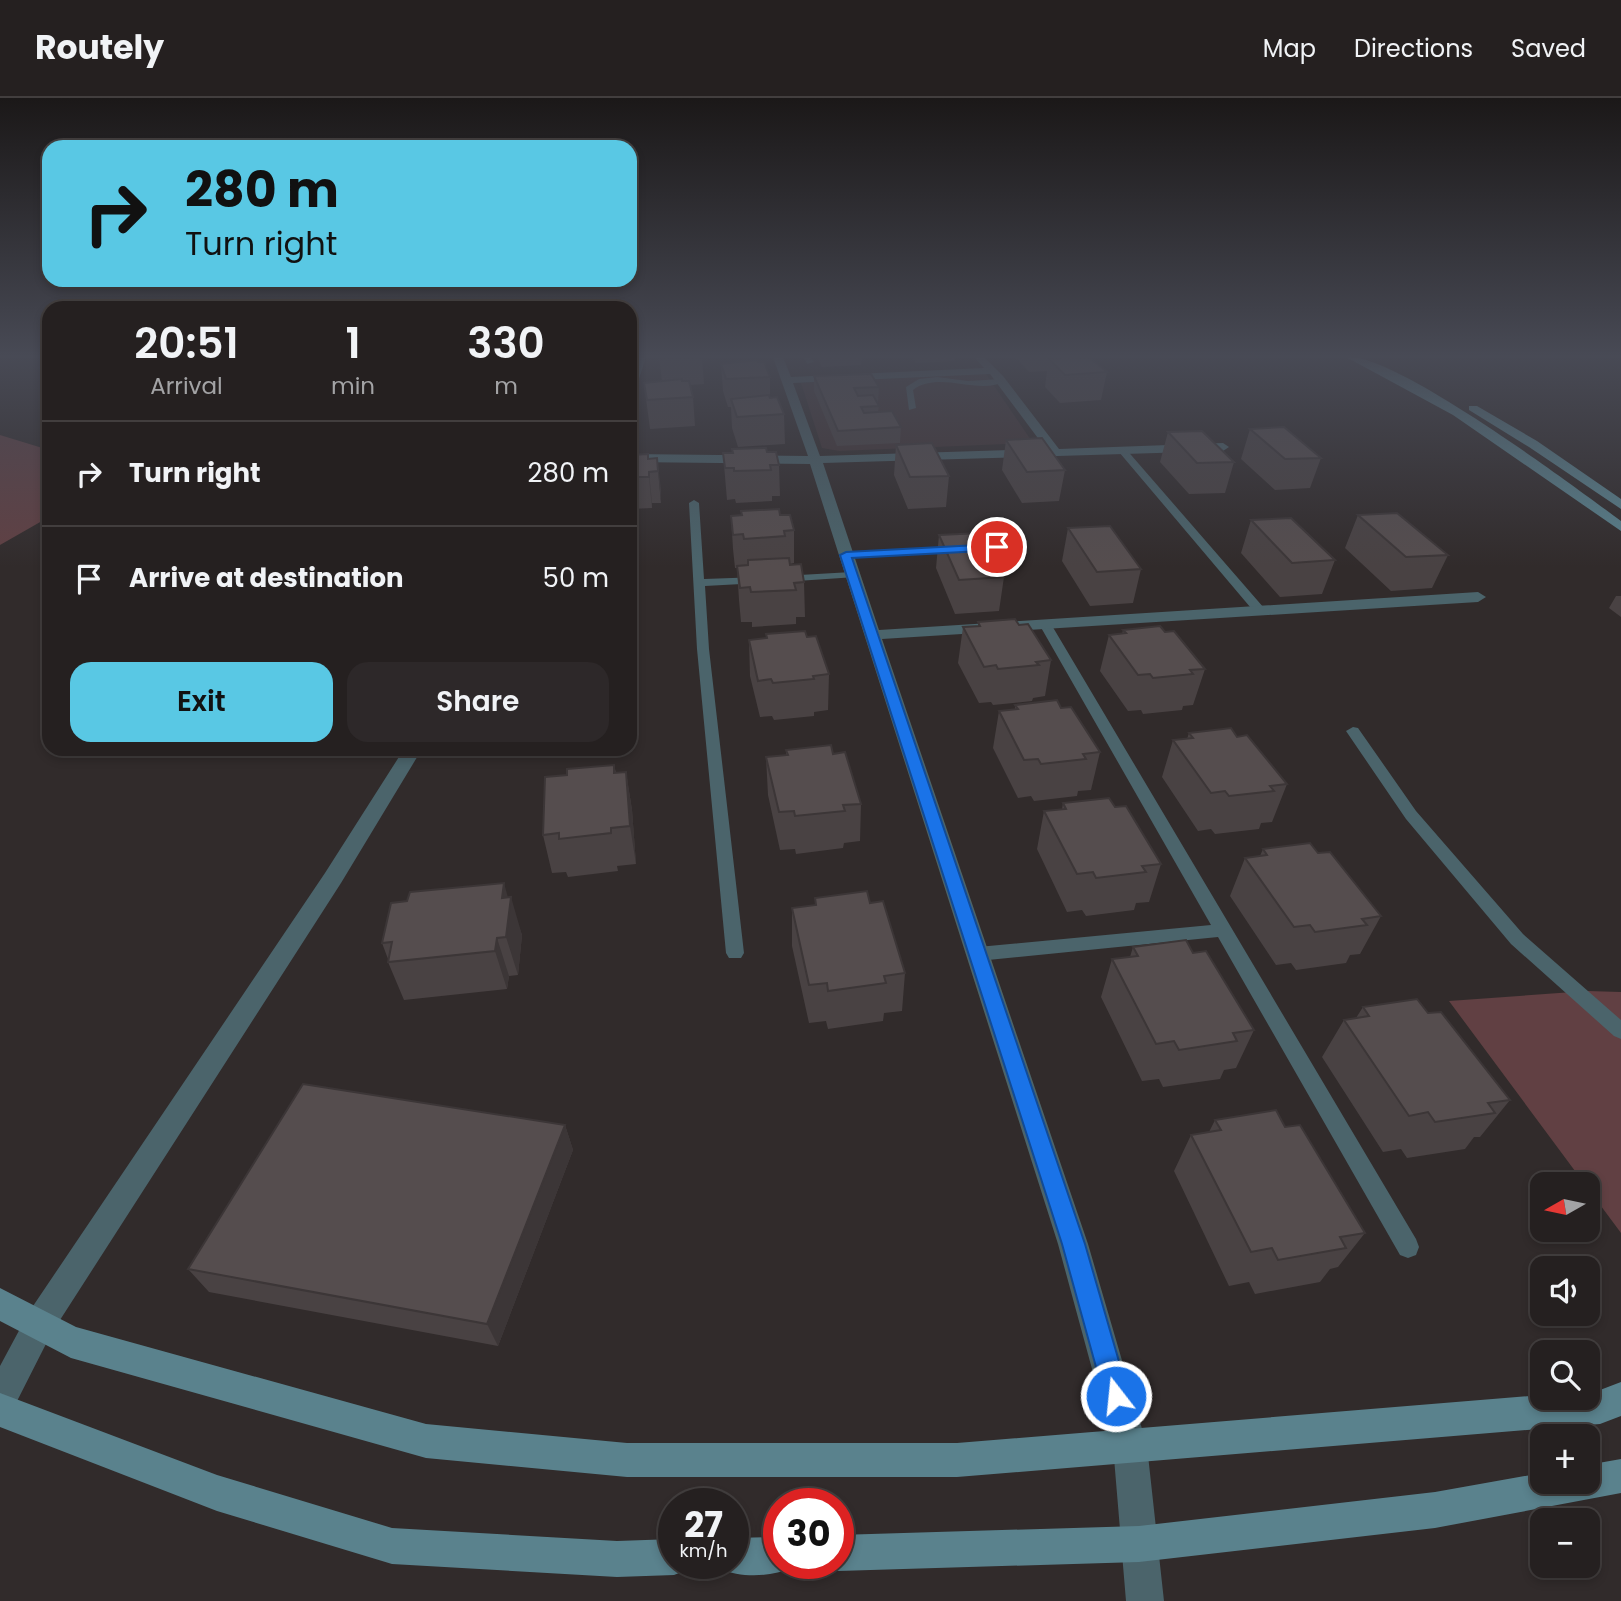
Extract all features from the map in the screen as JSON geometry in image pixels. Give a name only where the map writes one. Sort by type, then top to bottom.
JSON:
[{"type":"main road","points":[[1478,427],[1621,527]]},
{"type":"main road","points":[[1505,427],[1621,505]]},
{"type":"main road","points":[[0,1304],[40,1323],[71,1342],[426,1441],[627,1460],[957,1460],[1600,1407],[1621,1399]]},
{"type":"main road","points":[[0,1410],[217,1493],[392,1546],[617,1559],[658,1558]]},
{"type":"main road","points":[[854,1553],[1139,1544],[1435,1510],[1621,1476]]},
{"type":"street","points":[[803,427],[1073,1244],[1130,1446],[1145,1601]]},
{"type":"street","points":[[1036,427],[1055,452]]},
{"type":"street","points":[[637,458],[815,460],[1223,447]]},
{"type":"street","points":[[872,635],[1478,597]]},
{"type":"street","points":[[0,1399],[40,1323],[333,878],[409,756]]},
{"type":"lane","points":[[1122,450],[1260,611]]},
{"type":"lane","points":[[694,503],[703,649],[735,953]]},
{"type":"lane","points":[[699,583],[1020,546]]},
{"type":"lane","points":[[1045,624],[1408,1247]]},
{"type":"lane","points":[[1353,731],[1411,815],[1517,939],[1621,1031]]},
{"type":"lane","points":[[978,954],[1223,930]]},
{"type":"shaded area","points":[[815,427],[1022,427],[1033,443],[839,451],[822,448]]},
{"type":"shaded area","points":[[0,435],[42,448],[42,521],[0,545]]},
{"type":"shaded area","points":[[1587,991],[1621,992],[1621,1233],[1600,1205],[1600,1172],[1576,1172],[1449,1001]]},
{"type":"building","points":[[836,427],[899,427],[838,431]]},
{"type":"building","points":[[1284,427],[1321,458],[1285,459],[1250,429]]},
{"type":"building","points":[[1202,431],[1234,462],[1197,463],[1168,432]]},
{"type":"building","points":[[1042,438],[1065,470],[1027,472],[1006,440]]},
{"type":"building","points":[[932,443],[949,476],[910,477],[896,445]]},
{"type":"building","points":[[766,448],[767,452],[776,452],[779,465],[770,465],[771,470],[734,471],[734,468],[725,468],[723,453],[733,453],[732,449]]},
{"type":"building","points":[[648,454],[648,459],[657,458],[658,471],[649,472],[649,477],[637,477],[637,455]]},
{"type":"building","points":[[779,509],[780,515],[790,515],[794,530],[784,531],[785,536],[744,539],[743,534],[733,535],[731,516],[742,515],[741,511]]},
{"type":"building","points":[[1397,513],[1448,555],[1406,557],[1358,515]]},
{"type":"building","points":[[1291,518],[1335,560],[1292,563],[1251,520]]},
{"type":"building","points":[[1110,526],[1141,569],[1097,572],[1068,528]]},
{"type":"building","points":[[981,533],[1004,577],[959,580],[939,535]]},
{"type":"building","points":[[789,558],[790,565],[801,564],[804,582],[794,583],[796,590],[751,592],[750,587],[740,588],[737,566],[748,565],[748,560]]},
{"type":"building","points":[[1015,619],[1019,625],[1028,624],[1051,660],[1036,662],[1039,665],[998,669],[996,665],[984,667],[963,627],[980,626],[978,622]]},
{"type":"building","points":[[1160,626],[1165,632],[1174,631],[1205,669],[1190,670],[1193,674],[1153,678],[1150,674],[1138,675],[1109,635],[1126,633],[1123,630]]},
{"type":"building","points":[[805,631],[807,637],[816,636],[829,674],[813,676],[814,679],[773,683],[771,679],[758,681],[749,640],[767,638],[766,634]]},
{"type":"building","points":[[1057,700],[1061,708],[1071,707],[1100,752],[1083,754],[1086,759],[1041,764],[1038,759],[1024,760],[999,711],[1018,709],[1015,705]]},
{"type":"building","points":[[1231,728],[1237,737],[1247,735],[1287,784],[1270,786],[1274,791],[1229,796],[1225,791],[1211,793],[1173,740],[1193,738],[1189,733]]},
{"type":"building","points":[[831,745],[833,754],[845,752],[861,804],[843,805],[845,811],[795,816],[794,811],[779,812],[766,757],[788,755],[786,750]]},
{"type":"building","points":[[614,765],[614,773],[626,772],[630,826],[611,828],[611,833],[559,839],[559,833],[543,835],[545,777],[567,775],[567,769]]},
{"type":"building","points":[[1109,798],[1115,807],[1126,806],[1161,864],[1142,866],[1146,872],[1096,878],[1093,872],[1077,874],[1044,811],[1066,809],[1063,803]]},
{"type":"building","points":[[1310,843],[1318,853],[1330,852],[1381,916],[1362,919],[1367,925],[1315,932],[1310,925],[1294,927],[1245,858],[1267,855],[1263,849]]},
{"type":"building","points":[[504,883],[502,898],[511,897],[506,937],[497,938],[495,951],[388,962],[392,942],[382,943],[391,903],[407,901],[410,892]]},
{"type":"building","points":[[867,891],[870,903],[883,901],[905,973],[884,976],[886,983],[828,991],[827,983],[809,985],[792,908],[816,905],[815,898]]},
{"type":"building","points":[[1186,940],[1193,953],[1206,951],[1254,1030],[1233,1033],[1237,1041],[1179,1050],[1174,1041],[1156,1044],[1112,959],[1138,956],[1133,947]]},
{"type":"building","points":[[1417,999],[1428,1013],[1441,1012],[1510,1100],[1488,1103],[1495,1113],[1435,1122],[1428,1112],[1409,1116],[1344,1020],[1369,1016],[1363,1007]]},
{"type":"building","points":[[303,1084],[565,1125],[487,1324],[188,1269]]},
{"type":"building","points":[[1276,1110],[1285,1127],[1300,1125],[1365,1233],[1340,1237],[1346,1248],[1278,1260],[1272,1248],[1251,1252],[1191,1135],[1221,1130],[1215,1120]]},
{"type":"route","points":[[997,547],[846,555],[1073,1244],[1116,1396]]}]
